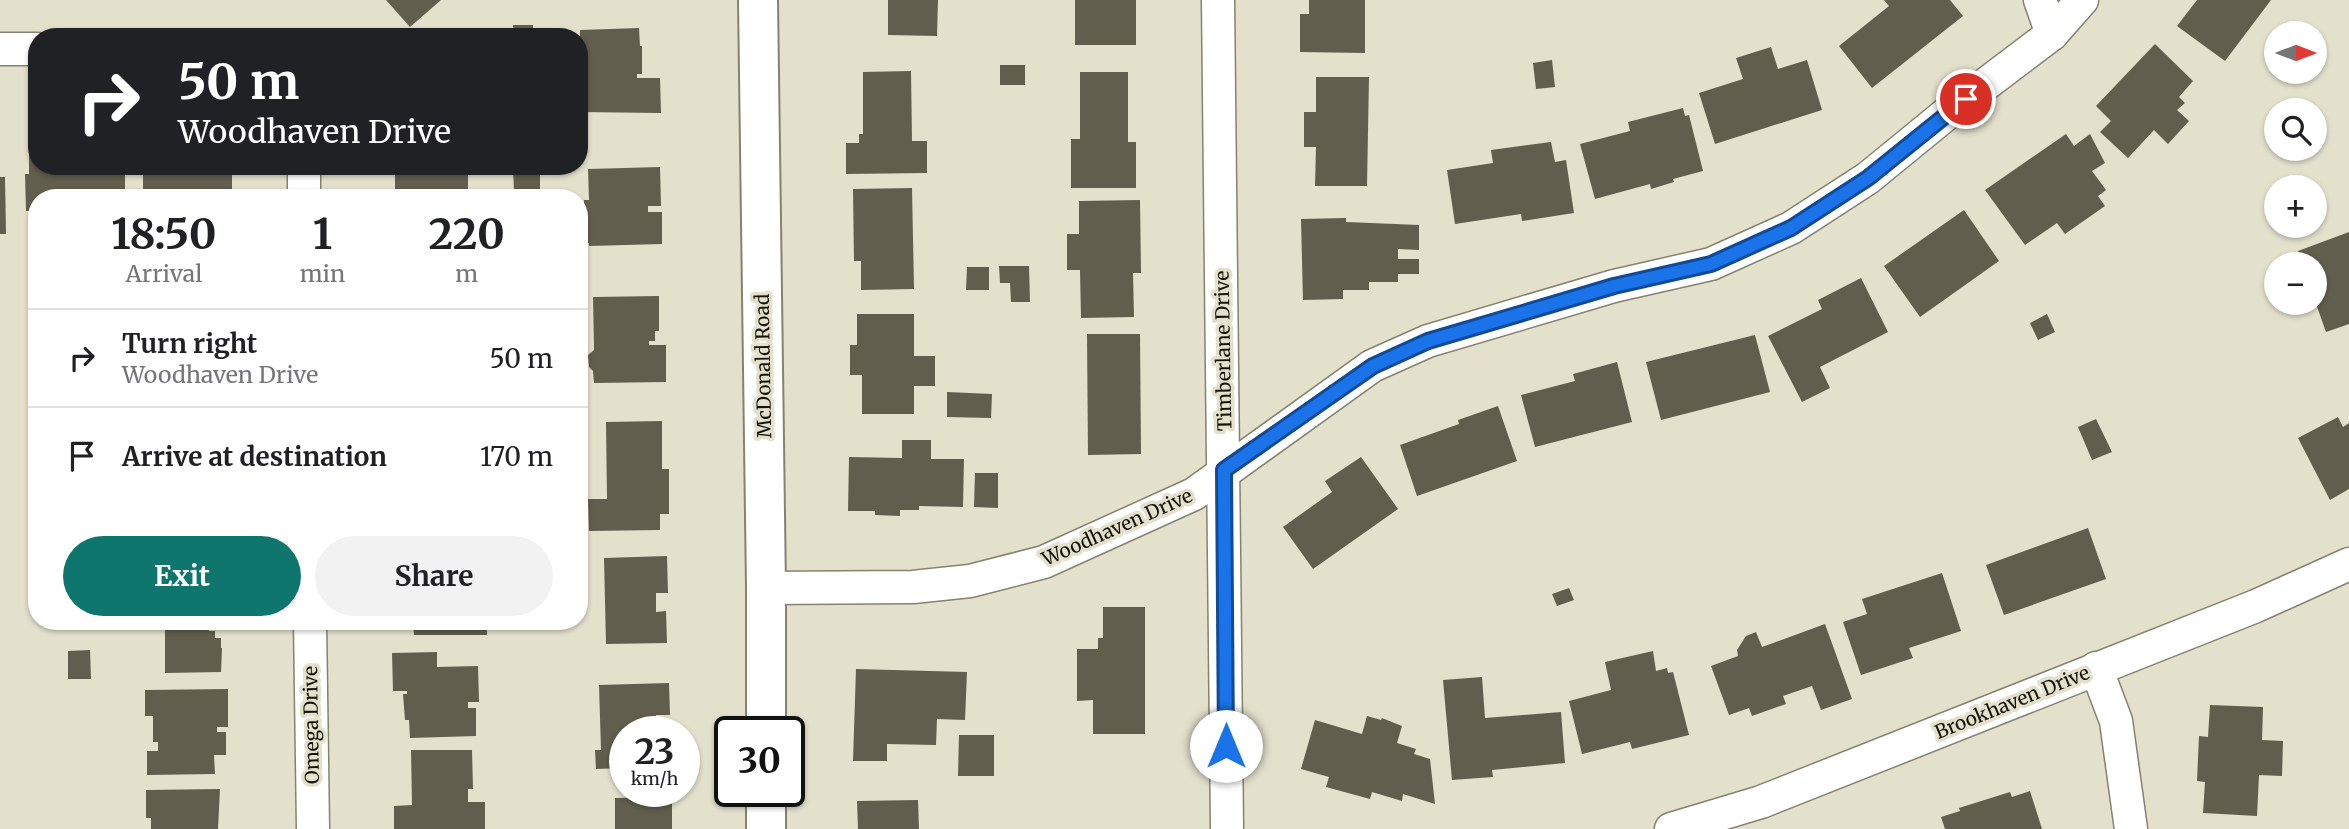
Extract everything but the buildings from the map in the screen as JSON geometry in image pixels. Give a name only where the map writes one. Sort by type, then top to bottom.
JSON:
[{"type":"street","name":"McDonald Road","points":[[758,0],[766,716]]},
{"type":"street","name":"Timberlane Drive","points":[[1218,0],[1227,829]]},
{"type":"street","points":[[2040,0],[2052,34]]},
{"type":"street","name":"Woodhaven Drive","points":[[766,588],[913,587],[970,581],[1044,562],[1194,494],[1373,366],[1428,341],[1614,286],[1711,264],[1791,228],[1868,178],[1945,115],[2052,34],[2082,0]]},
{"type":"street","points":[[0,49],[28,49]]},
{"type":"street","name":"Brookhaven Drive","points":[[1671,829],[1761,802],[2256,606],[2349,564]]},
{"type":"street","name":"Omega Drive","points":[[310,630],[313,829]]},
{"type":"street","points":[[2096,668],[2116,721],[2131,829]]},
{"type":"street","points":[[766,807],[766,829]]},
{"type":"route","points":[[1226,746],[1224,470],[1373,366],[1428,341],[1614,286],[1711,264],[1791,228],[1868,178],[1966,99]]}]
